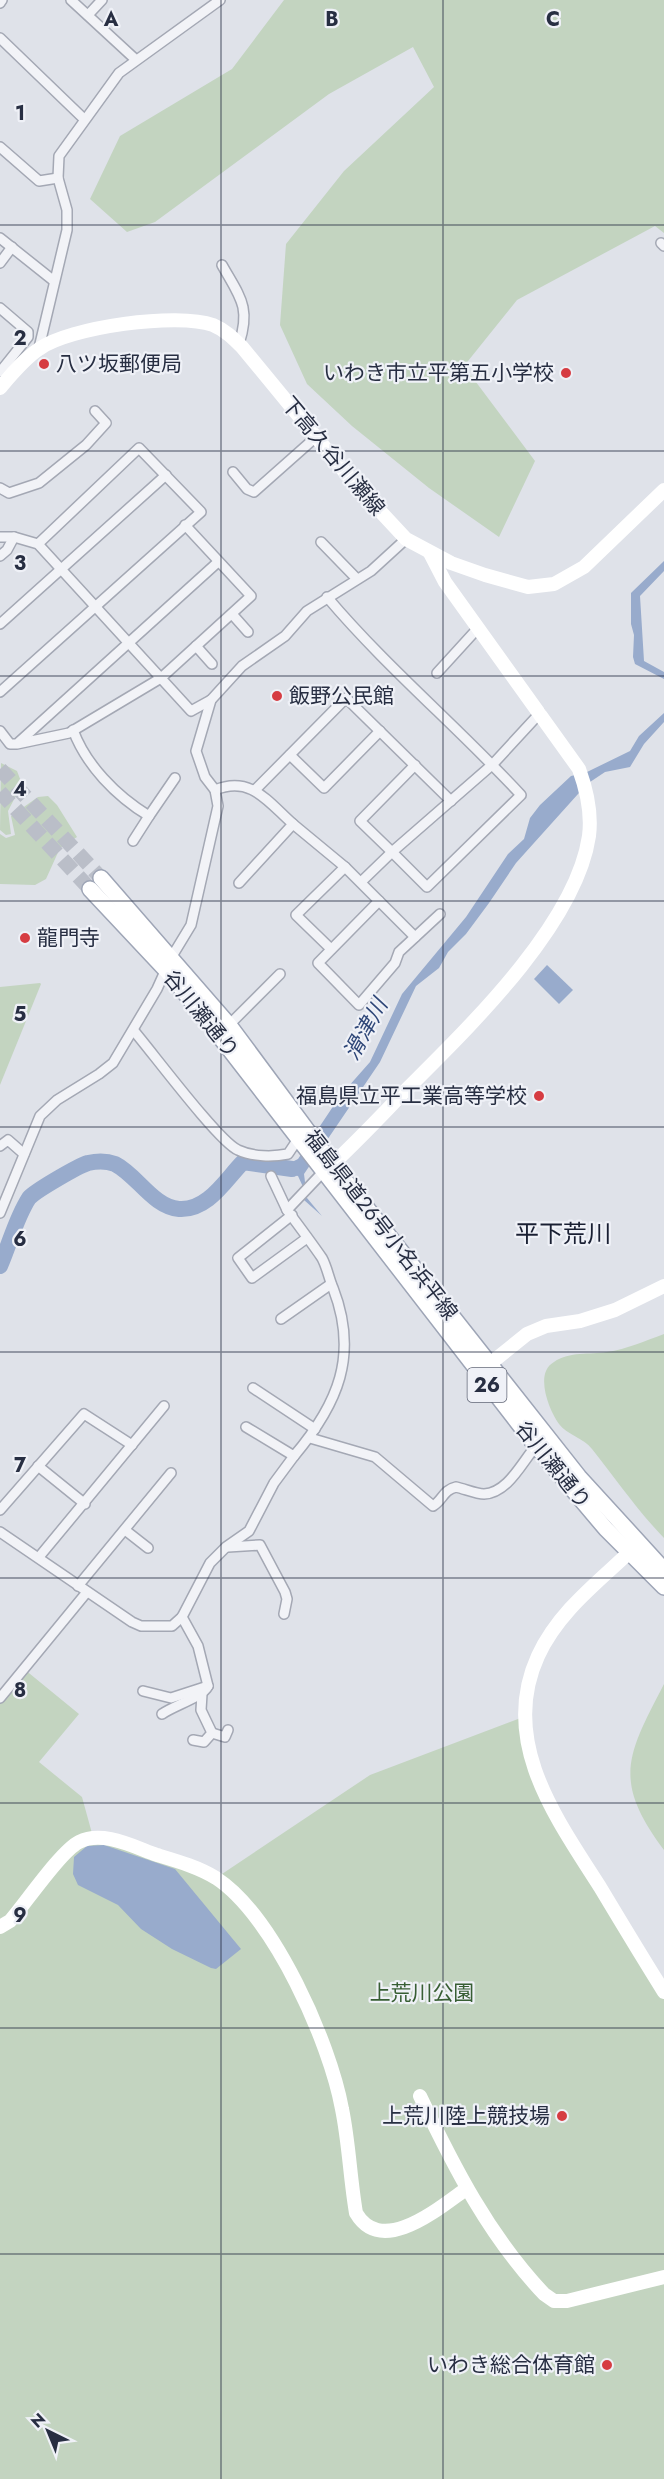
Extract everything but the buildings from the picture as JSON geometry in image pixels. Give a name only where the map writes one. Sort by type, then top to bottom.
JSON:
[{"type":"main road","name":"福島県道26号小名浜平線","points":[[95,883],[229,1025],[304,1140],[484,1368],[579,1477],[634,1548],[664,1570]]},
{"type":"main road","name":"谷川瀬通り","points":[[169,964],[304,1140]]},
{"type":"main road","name":"谷川瀬通り","points":[[484,1368],[536,1446],[634,1548],[664,1587]]},
{"type":"street","points":[[71,0],[135,59]]},
{"type":"street","points":[[88,15],[102,0]]},
{"type":"street","points":[[39,348],[67,230],[67,210],[58,178],[59,156],[119,73],[135,59],[220,0]]},
{"type":"street","points":[[0,38],[84,119]]},
{"type":"street","points":[[0,147],[39,181],[58,178]]},
{"type":"street","points":[[0,238],[54,281]]},
{"type":"street","points":[[0,263],[12,248]]},
{"type":"street","points":[[222,265],[238,294],[246,317],[239,344]]},
{"type":"street","points":[[0,308],[28,332],[28,337],[2,378]]},
{"type":"street","name":"下高久谷川瀬線","points":[[2,378],[39,348],[76,333],[128,323],[210,324],[230,334],[381,515],[406,538],[430,553],[485,575],[528,587],[554,584],[584,567],[663,493]]},
{"type":"street","points":[[0,488],[9,493],[39,483],[86,445],[106,423],[95,411]]},
{"type":"street","points":[[232,472],[247,489],[254,492],[316,437]]},
{"type":"street","points":[[0,692],[201,512],[139,448],[38,544]]},
{"type":"street","points":[[0,624],[166,475]]},
{"type":"street","points":[[0,731],[10,744],[17,744],[73,730],[161,678],[251,597],[185,525]]},
{"type":"street","points":[[0,537],[14,537],[38,544],[96,605],[190,711],[211,700],[242,666],[279,642],[307,611],[371,571],[406,538]]},
{"type":"street","points":[[0,556],[8,549],[14,537]]},
{"type":"street","points":[[321,542],[357,579]]},
{"type":"street","points":[[307,1238],[252,1278],[238,1258],[290,1213],[325,1164],[489,1007],[551,923],[577,876],[588,838],[588,801],[579,769],[445,582],[430,553]]},
{"type":"street","points":[[17,744],[218,562]]},
{"type":"street","points":[[327,597],[366,642],[493,764],[521,795],[427,887],[360,821],[415,765]]},
{"type":"street","points":[[232,614],[248,632]]},
{"type":"street","points":[[437,674],[478,628]]},
{"type":"street","points":[[196,646],[212,664]]},
{"type":"street","points":[[255,790],[346,698],[451,801]]},
{"type":"street","points":[[0,1213],[40,1116],[57,1100],[99,1074],[113,1062],[134,1031],[191,925],[216,817],[215,790],[205,777],[196,751],[211,700]]},
{"type":"street","points":[[360,882],[493,764],[540,713]]},
{"type":"street","points":[[73,730],[81,752],[128,803],[149,816]]},
{"type":"street","points":[[290,755],[324,788],[380,731]]},
{"type":"street","points":[[133,841],[175,778]]},
{"type":"street","points":[[215,790],[238,784],[255,790],[345,867],[415,937]]},
{"type":"street","points":[[239,883],[293,824]]},
{"type":"street","points":[[331,949],[296,915],[345,867]]},
{"type":"street","points":[[379,901],[318,963],[359,1005],[395,963],[399,952],[440,914]]},
{"type":"street","points":[[229,1025],[280,974]]},
{"type":"street","points":[[134,1031],[212,1125],[237,1150],[273,1157],[288,1154],[304,1140]]},
{"type":"street","points":[[0,1146],[8,1140],[24,1154]]},
{"type":"street","points":[[0,1532],[141,1626],[172,1626],[182,1617],[210,1563],[226,1547],[249,1532],[274,1483],[313,1433],[332,1402],[344,1368],[344,1325],[323,1261],[290,1213],[271,1176]]},
{"type":"street","points":[[281,1319],[331,1284]]},
{"type":"street","points":[[484,1368],[527,1334],[546,1326],[580,1321],[615,1311],[664,1286]]},
{"type":"street","points":[[253,1388],[313,1433],[375,1457],[433,1506],[439,1503],[444,1493],[456,1487],[483,1494],[508,1483],[536,1446]]},
{"type":"street","points":[[39,1557],[164,1406]]},
{"type":"street","points":[[0,1510],[84,1414],[132,1445]]},
{"type":"street","points":[[246,1427],[294,1456]]},
{"type":"street","points":[[38,1466],[84,1504]]},
{"type":"street","points":[[78,1586],[171,1473]]},
{"type":"street","points":[[125,1530],[148,1548]]},
{"type":"street","points":[[226,1547],[260,1545],[285,1592],[287,1599],[284,1614]]},
{"type":"street","points":[[634,1548],[567,1611],[538,1656],[528,1696],[527,1741],[542,1792],[664,1992]]},
{"type":"street","points":[[0,1698],[87,1592]]},
{"type":"street","points":[[182,1617],[198,1646],[205,1690],[201,1710],[212,1733],[225,1737],[228,1730]]},
{"type":"street","points":[[143,1691],[171,1698],[205,1690]]},
{"type":"street","points":[[162,1714],[178,1703],[205,1690]]},
{"type":"street","points":[[193,1740],[204,1742],[212,1733]]},
{"type":"street","points":[[0,1927],[10,1921],[77,1843],[93,1837],[114,1840],[197,1868],[216,1878],[251,1913],[307,2004],[336,2081],[348,2141],[355,2206],[362,2222],[380,2230],[406,2228],[466,2189]]},
{"type":"street","points":[[420,2096],[466,2189],[533,2282],[554,2301],[567,2301],[664,2277]]},
{"type":"green space","points":[[284,0],[664,0],[664,233],[655,226],[517,300],[464,366],[535,461],[499,537],[429,488],[352,426],[307,384],[280,325],[286,244],[344,171],[434,87],[413,47],[329,94],[155,222],[127,232],[90,199],[120,136],[232,69]]},
{"type":"green space","points":[[1,763],[17,771],[22,784],[8,811],[11,834],[6,835],[0,830]]},
{"type":"green space","points":[[48,796],[57,805],[77,837],[60,848],[46,879],[35,885],[0,884],[0,834],[6,838],[15,835],[11,816],[38,797]]},
{"type":"green space","points":[[41,984],[0,1085],[0,987]]},
{"type":"green space","points":[[664,1334],[664,1538],[589,1445],[559,1424],[551,1410],[544,1383],[548,1367],[566,1356],[614,1351]]},
{"type":"green space","name":"上荒川公園","points":[[24,1669],[79,1714],[39,1762],[82,1797],[93,1837],[216,1878],[370,1775],[526,1716],[533,1766],[664,1992],[664,2479],[0,2479],[0,1698]]},
{"type":"green space","points":[[664,1684],[664,1850],[637,1805],[631,1786],[631,1768],[641,1730]]},
{"type":"water","points":[[664,561],[664,571],[640,596],[644,661],[664,672],[664,679],[635,664],[631,593]]},
{"type":"water","points":[[664,713],[664,722],[644,744],[630,767],[605,772],[587,784],[516,863],[466,934],[448,952],[439,968],[416,986],[380,1062],[304,1174],[307,1198],[322,1216],[304,1200],[304,1189],[298,1176],[269,1170],[269,1161],[292,1162],[298,1159],[340,1096],[370,1062],[402,994],[466,917],[508,854],[524,839],[530,818],[540,805],[571,776],[587,772],[630,751],[639,736]]},
{"type":"water","points":[[547,965],[573,990],[559,1004],[534,979]]},
{"type":"water","points":[[104,1845],[175,1869],[241,1949],[216,1969],[211,1968],[172,1949],[141,1929],[118,1905],[78,1885],[73,1874],[74,1857],[87,1846]]},
{"type":"waterway","name":"滑津川","points":[[0,1266],[29,1198],[57,1179],[88,1163],[115,1164],[131,1175],[161,1203],[179,1209],[199,1205],[208,1199],[243,1162],[292,1169]]},
{"type":"tunnel","points":[[0,769],[101,878]]},
{"type":"tunnel","points":[[0,792],[90,889]]},
{"type":"place","name":"八ツ坂郵便局","points":[[44,364]]},
{"type":"place","name":"いわき市立平第五小学校","points":[[566,373]]},
{"type":"place","name":"飯野公民館","points":[[277,696]]},
{"type":"place","name":"龍門寺","points":[[25,938]]},
{"type":"place","name":"福島県立平工業高等学校","points":[[539,1096]]},
{"type":"place","name":"上荒川陸上競技場","points":[[562,2116]]},
{"type":"place","name":"いわき総合体育館","points":[[607,2365]]},
{"type":"district","name":"平下荒川","points":[[563,1233]]}]
